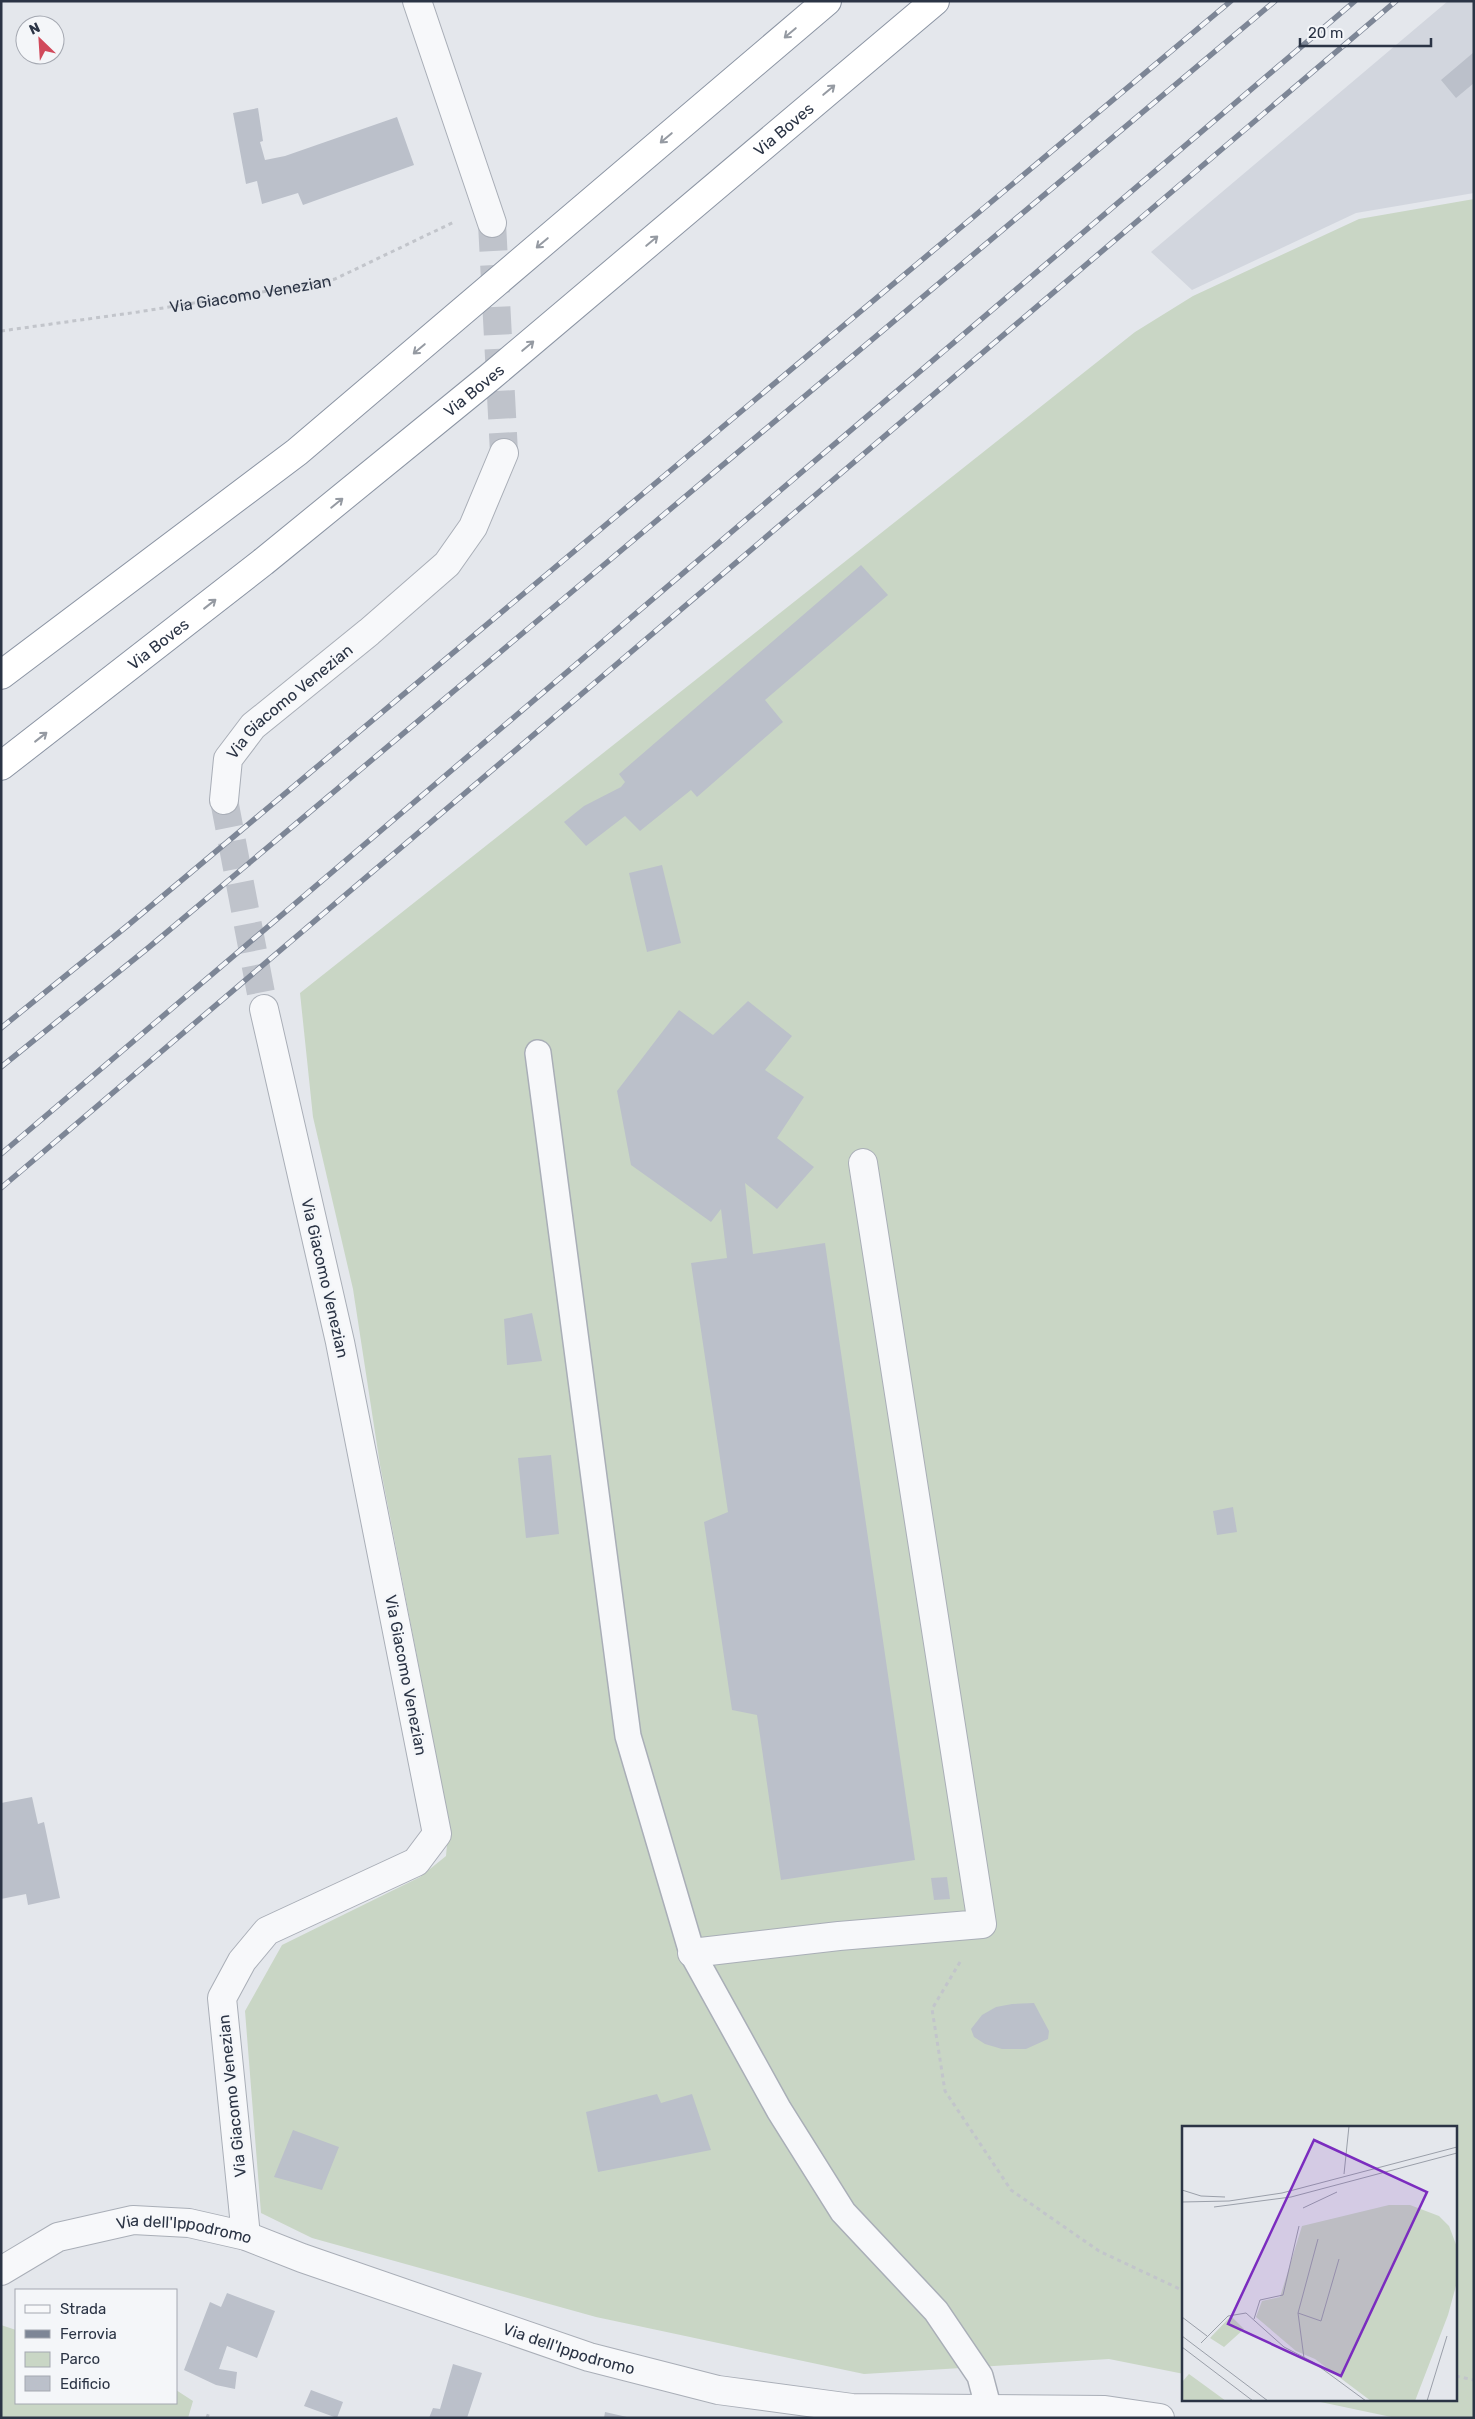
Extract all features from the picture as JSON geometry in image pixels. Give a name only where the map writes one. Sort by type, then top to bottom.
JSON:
[{"type":"highway","points":[[1,675],[297,452],[827,1]]},
{"type":"highway","name":"Via Boves","points":[[1,766],[263,562],[490,377],[935,1]]},
{"type":"street","points":[[417,1],[489,215]]},
{"type":"street","name":"Via Giacomo Venezian","points":[[224,800],[228,759],[253,726],[369,632],[447,564],[473,527],[504,453]]},
{"type":"street","name":"Via Giacomo Venezian","points":[[246,2236],[222,1998],[242,1960],[268,1931],[416,1862],[437,1834],[340,1342],[264,1009]]},
{"type":"street","points":[[692,1953],[839,1936],[982,1924],[863,1163]]},
{"type":"street","name":"Via dell'Ippodromo","points":[[1,2272],[58,2237],[133,2220],[189,2223],[246,2236],[302,2258],[589,2357],[718,2390],[852,2408],[1105,2410],[1160,2418]]},
{"type":"lane","points":[[538,1053],[628,1736],[692,1953],[779,2110],[843,2212],[936,2311],[980,2376],[989,2410]]},
{"type":"path","name":"Via Giacomo Venezian","points":[[1,331],[138,312],[335,279],[489,215]]},
{"type":"path","points":[[982,1924],[932,2010],[945,2091],[1011,2190],[1098,2251],[1182,2291]]},
{"type":"path","points":[[1458,2376],[1474,2380]]},
{"type":"path","points":[[207,2418],[209,2412]]},
{"type":"shaded area","points":[[1448,1],[1474,1],[1474,193],[1356,213],[1192,290],[1151,252]]},
{"type":"green space","points":[[1474,199],[1474,2418],[1396,2418],[1320,2402],[1458,2402],[1458,2126],[1182,2126],[1182,2374],[1109,2359],[864,2374],[596,2317],[312,2238],[261,2213],[245,2011],[282,1945],[420,1877],[446,1856],[449,1822],[380,1465],[353,1289],[313,1117],[300,993],[1135,332],[1193,296],[1359,219]]},
{"type":"green space","points":[[1,2325],[15,2330],[15,2404],[178,2404],[178,2391],[193,2401],[188,2418],[1,2418]]},
{"type":"building","points":[[1474,52],[1474,83],[1456,98],[1441,80]]},
{"type":"building","points":[[258,108],[263,141],[260,142],[265,160],[285,156],[397,117],[414,165],[303,205],[298,193],[262,204],[257,181],[246,184],[233,113]]},
{"type":"building","points":[[861,565],[888,595],[765,700],[783,722],[697,797],[691,790],[640,831],[625,816],[586,846],[564,822],[584,806],[621,787],[625,782],[619,774]]},
{"type":"building","points":[[662,865],[681,943],[647,952],[629,873]]},
{"type":"building","points":[[748,1001],[792,1036],[765,1070],[804,1097],[777,1138],[814,1167],[777,1209],[745,1183],[753,1254],[825,1243],[915,1860],[781,1880],[757,1715],[732,1710],[704,1522],[728,1512],[691,1263],[727,1258],[721,1209],[711,1222],[631,1165],[617,1091],[679,1010],[713,1035]]},
{"type":"building","points":[[532,1313],[542,1361],[507,1365],[504,1319]]},
{"type":"building","points":[[551,1455],[559,1534],[526,1538],[518,1458]]},
{"type":"building","points":[[1233,1507],[1237,1532],[1217,1535],[1213,1511]]},
{"type":"building","points":[[32,1797],[38,1824],[44,1822],[60,1898],[28,1905],[26,1894],[1,1899],[1,1803]]},
{"type":"building","points":[[947,1877],[950,1899],[934,1900],[931,1878]]},
{"type":"building","points":[[1034,2003],[1049,2031],[1048,2039],[1026,2049],[1002,2049],[985,2044],[974,2037],[971,2029],[982,2015],[996,2007]]},
{"type":"building","points":[[657,2094],[661,2103],[692,2094],[711,2150],[598,2172],[586,2112]]},
{"type":"building","points":[[293,2130],[339,2147],[322,2190],[274,2177]]},
{"type":"building","points":[[227,2293],[275,2311],[257,2358],[227,2346],[219,2369],[237,2372],[235,2389],[216,2385],[184,2370],[210,2302],[221,2307]]},
{"type":"building","points":[[453,2364],[482,2373],[467,2418],[429,2418],[433,2408],[440,2409]]},
{"type":"building","points":[[311,2390],[343,2402],[337,2418],[304,2406]]},
{"type":"building","points":[[605,2412],[627,2417],[627,2418],[604,2418]]},
{"type":"tunnel","points":[[492,223],[504,453]]},
{"type":"tunnel","points":[[224,800],[264,1009]]},
{"type":"railway","points":[[1,1028],[127,926],[1231,1]]},
{"type":"railway","points":[[1,1067],[148,948],[1275,1]]},
{"type":"railway","points":[[1,1154],[1355,1]]},
{"type":"railway","points":[[1,1188],[1396,1]]}]
